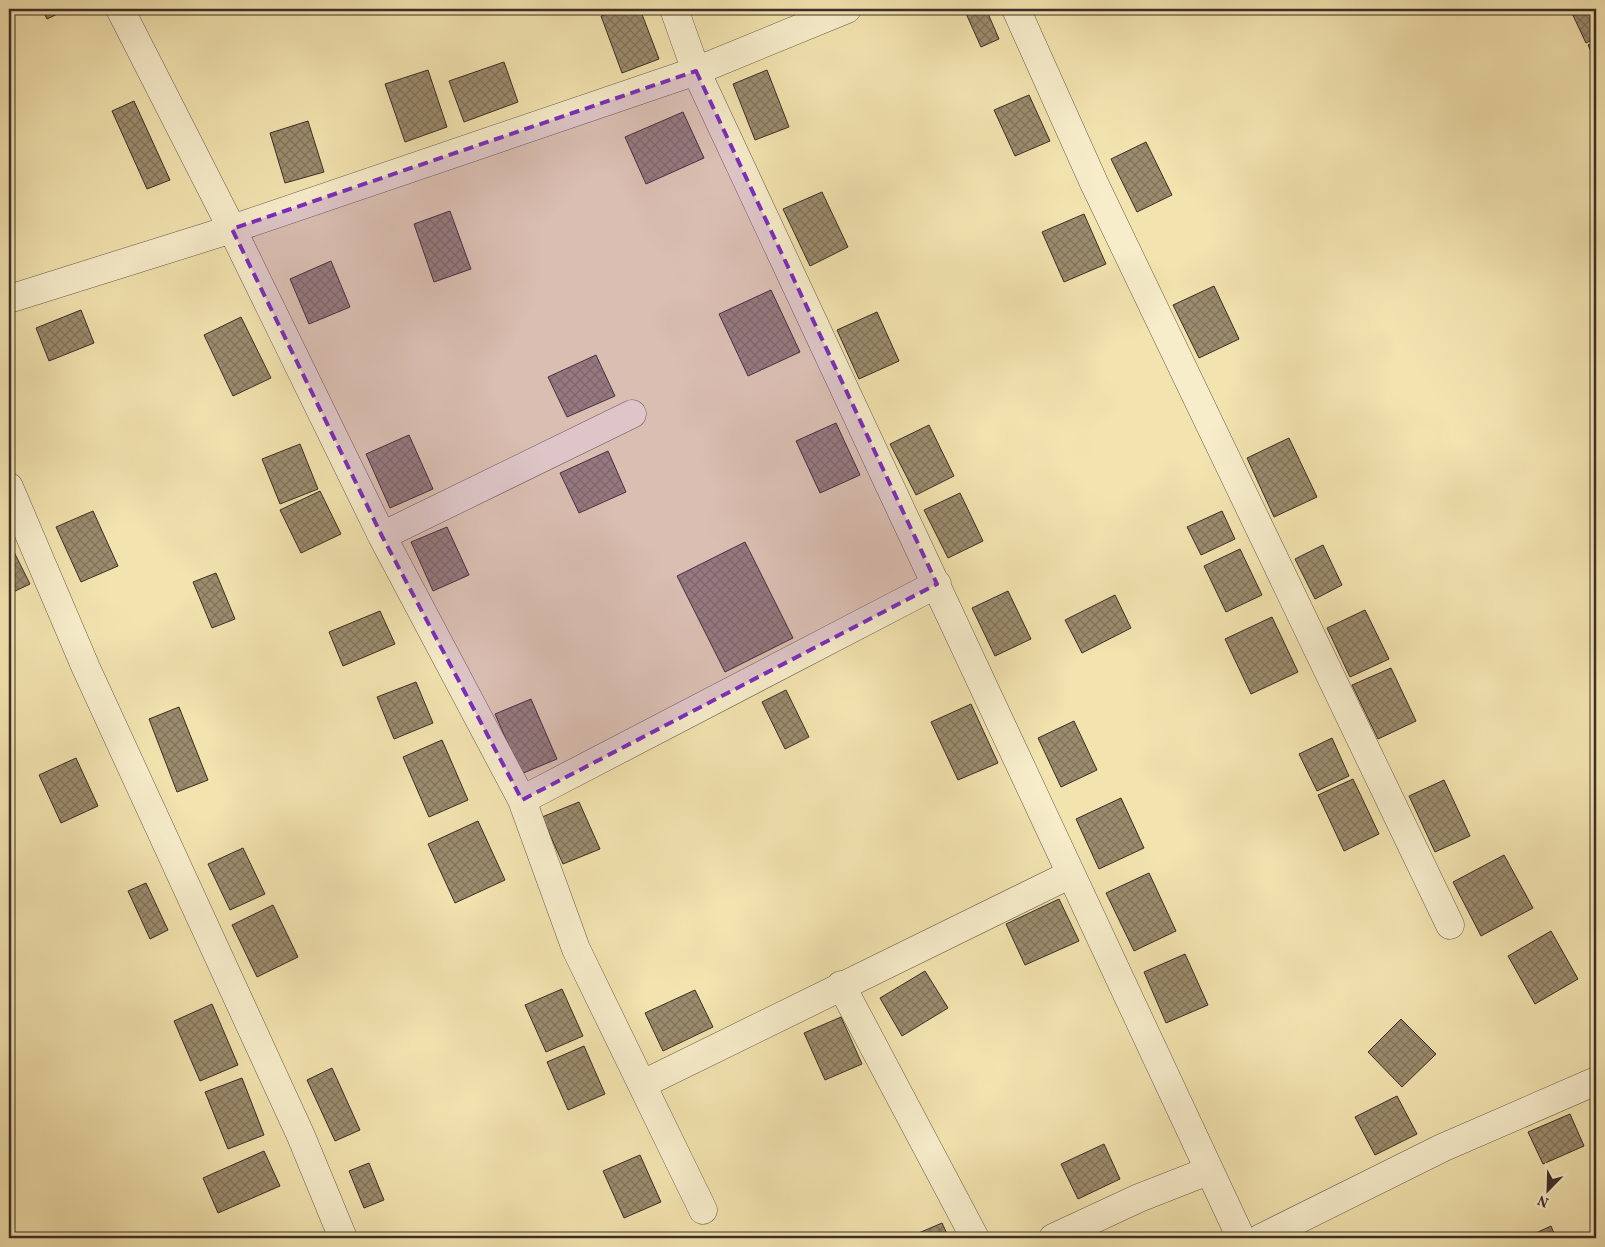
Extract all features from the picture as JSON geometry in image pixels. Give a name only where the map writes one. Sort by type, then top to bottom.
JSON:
[{"type":"street","points":[[120,9],[232,229],[382,536],[522,800],[576,949],[703,1210]]},
{"type":"street","points":[[674,9],[696,71],[937,584],[1208,1171],[1241,1238]]},
{"type":"street","points":[[9,299],[232,229],[696,71],[847,9]]},
{"type":"street","points":[[1016,9],[1098,192],[1450,925]]},
{"type":"street","points":[[382,536],[632,414]]},
{"type":"street","points":[[9,487],[86,668],[297,1128],[343,1238]]},
{"type":"street","points":[[522,800],[937,584]]},
{"type":"street","points":[[643,1084],[841,985],[1071,874]]},
{"type":"street","points":[[841,985],[975,1238]]},
{"type":"street","points":[[1261,1238],[1442,1148],[1596,1082]]},
{"type":"street","points":[[1053,1238],[1139,1198],[1208,1171]]},
{"type":"highlighted area","points":[[696,71],[937,584],[522,800],[382,536],[232,229]]},
{"type":"building","points":[[42,9],[68,9],[47,19]]},
{"type":"building","points":[[622,9],[640,9],[659,59],[622,73],[601,16]]},
{"type":"building","points":[[964,9],[986,9],[999,39],[981,47]]},
{"type":"building","points":[[1570,9],[1596,9],[1596,38],[1586,43]]},
{"type":"building","points":[[1596,41],[1596,62],[1588,45]]},
{"type":"building","points":[[504,62],[518,102],[464,122],[449,81]]},
{"type":"building","points":[[428,70],[447,127],[405,142],[385,84]]},
{"type":"building","points":[[767,70],[789,127],[755,140],[733,84]]},
{"type":"building","points":[[1029,95],[1050,141],[1015,156],[994,110]]},
{"type":"building","points":[[134,101],[170,180],[147,189],[112,111]]},
{"type":"building","points":[[683,112],[704,158],[646,184],[625,137]]},
{"type":"building","points":[[308,121],[324,172],[285,183],[270,133]]},
{"type":"building","points":[[1146,142],[1172,195],[1137,212],[1111,159]]},
{"type":"building","points":[[822,192],[848,247],[810,266],[783,209]]},
{"type":"building","points":[[450,211],[471,269],[434,282],[414,224]]},
{"type":"building","points":[[1084,214],[1106,264],[1064,282],[1042,232]]},
{"type":"building","points":[[331,261],[350,307],[309,324],[290,279]]},
{"type":"building","points":[[1214,286],[1239,339],[1199,358],[1173,305]]},
{"type":"building","points":[[771,290],[800,352],[748,376],[719,314]]},
{"type":"building","points":[[81,310],[94,343],[49,361],[36,328]]},
{"type":"building","points":[[877,312],[899,361],[859,379],[837,330]]},
{"type":"building","points":[[241,317],[271,378],[233,396],[204,335]]},
{"type":"building","points":[[596,355],[615,396],[567,417],[548,377]]},
{"type":"building","points":[[836,423],[860,475],[820,493],[796,441]]},
{"type":"building","points":[[929,425],[954,476],[916,495],[890,444]]},
{"type":"building","points":[[409,435],[433,489],[390,508],[366,454]]},
{"type":"building","points":[[1289,438],[1317,497],[1274,517],[1247,458]]},
{"type":"building","points":[[300,444],[318,489],[280,504],[262,459]]},
{"type":"building","points":[[608,451],[626,492],[579,513],[560,473]]},
{"type":"building","points":[[320,491],[341,534],[301,553],[280,510]]},
{"type":"building","points":[[960,493],[983,541],[948,558],[924,510]]},
{"type":"building","points":[[93,511],[118,566],[81,582],[56,527]]},
{"type":"building","points":[[1222,511],[1235,539],[1201,555],[1187,527]]},
{"type":"building","points":[[447,527],[469,575],[433,591],[411,542]]},
{"type":"building","points":[[745,542],[793,638],[725,672],[677,576]]},
{"type":"building","points":[[1323,545],[1342,585],[1315,599],[1295,559]]},
{"type":"building","points":[[1240,549],[1262,595],[1226,612],[1204,566]]},
{"type":"building","points":[[14,552],[30,584],[9,594],[9,555]]},
{"type":"building","points":[[216,573],[235,619],[212,628],[193,582]]},
{"type":"building","points":[[1008,591],[1031,639],[995,656],[972,608]]},
{"type":"building","points":[[1115,595],[1131,628],[1082,653],[1065,620]]},
{"type":"building","points":[[1365,610],[1389,659],[1350,677],[1327,628]]},
{"type":"building","points":[[380,611],[395,644],[343,666],[329,632]]},
{"type":"building","points":[[1272,617],[1298,672],[1251,694],[1225,639]]},
{"type":"building","points":[[1391,668],[1416,721],[1378,739],[1352,685]]},
{"type":"building","points":[[416,682],[433,723],[394,739],[377,697]]},
{"type":"building","points":[[786,690],[809,737],[785,749],[762,702]]},
{"type":"building","points":[[531,699],[557,759],[521,774],[495,714]]},
{"type":"building","points":[[971,704],[998,763],[958,780],[931,722]]},
{"type":"building","points":[[179,707],[208,780],[177,792],[149,719]]},
{"type":"building","points":[[1074,721],[1097,770],[1061,787],[1038,738]]},
{"type":"building","points":[[1332,738],[1349,776],[1317,791],[1299,754]]},
{"type":"building","points":[[442,740],[468,800],[429,817],[403,757]]},
{"type":"building","points":[[76,758],[98,806],[61,823],[39,775]]},
{"type":"building","points":[[1353,779],[1379,834],[1344,851],[1318,795]]},
{"type":"building","points":[[1444,780],[1470,836],[1435,852],[1409,796]]},
{"type":"building","points":[[1121,798],[1144,848],[1099,869],[1076,819]]},
{"type":"building","points":[[579,802],[600,849],[563,864],[542,817]]},
{"type":"building","points":[[478,821],[505,880],[455,903],[428,844]]},
{"type":"building","points":[[243,848],[265,894],[230,910],[208,864]]},
{"type":"building","points":[[1504,855],[1533,908],[1481,936],[1453,882]]},
{"type":"building","points":[[1149,873],[1176,931],[1134,951],[1106,893]]},
{"type":"building","points":[[146,883],[168,930],[150,939],[128,891]]},
{"type":"building","points":[[1059,899],[1079,941],[1025,965],[1006,924]]},
{"type":"building","points":[[273,905],[298,957],[257,977],[232,925]]},
{"type":"building","points":[[1551,931],[1578,979],[1535,1004],[1508,956]]},
{"type":"building","points":[[1185,954],[1208,1005],[1166,1023],[1144,972]]},
{"type":"building","points":[[925,971],[948,1008],[902,1036],[880,998]]},
{"type":"building","points":[[562,989],[583,1036],[546,1052],[525,1005]]},
{"type":"building","points":[[695,990],[713,1027],[663,1051],[645,1013]]},
{"type":"building","points":[[212,1004],[238,1065],[200,1081],[174,1021]]},
{"type":"building","points":[[841,1017],[862,1064],[825,1080],[804,1033]]},
{"type":"building","points":[[1401,1019],[1436,1054],[1402,1087],[1368,1052]]},
{"type":"building","points":[[584,1046],[605,1094],[568,1110],[547,1062]]},
{"type":"building","points":[[332,1068],[360,1130],[335,1141],[307,1080]]},
{"type":"building","points":[[242,1078],[264,1135],[228,1149],[205,1092]]},
{"type":"building","points":[[1397,1096],[1417,1134],[1375,1155],[1355,1117]]},
{"type":"building","points":[[1570,1114],[1584,1146],[1543,1164],[1528,1132]]},
{"type":"building","points":[[1104,1144],[1120,1179],[1078,1199],[1061,1164]]},
{"type":"building","points":[[264,1151],[280,1186],[218,1213],[203,1178]]},
{"type":"building","points":[[640,1155],[661,1202],[624,1218],[603,1171]]},
{"type":"building","points":[[369,1163],[384,1200],[364,1208],[349,1171]]},
{"type":"building","points":[[942,1223],[949,1238],[907,1238]]},
{"type":"building","points":[[1551,1226],[1556,1238],[1525,1238]]}]
